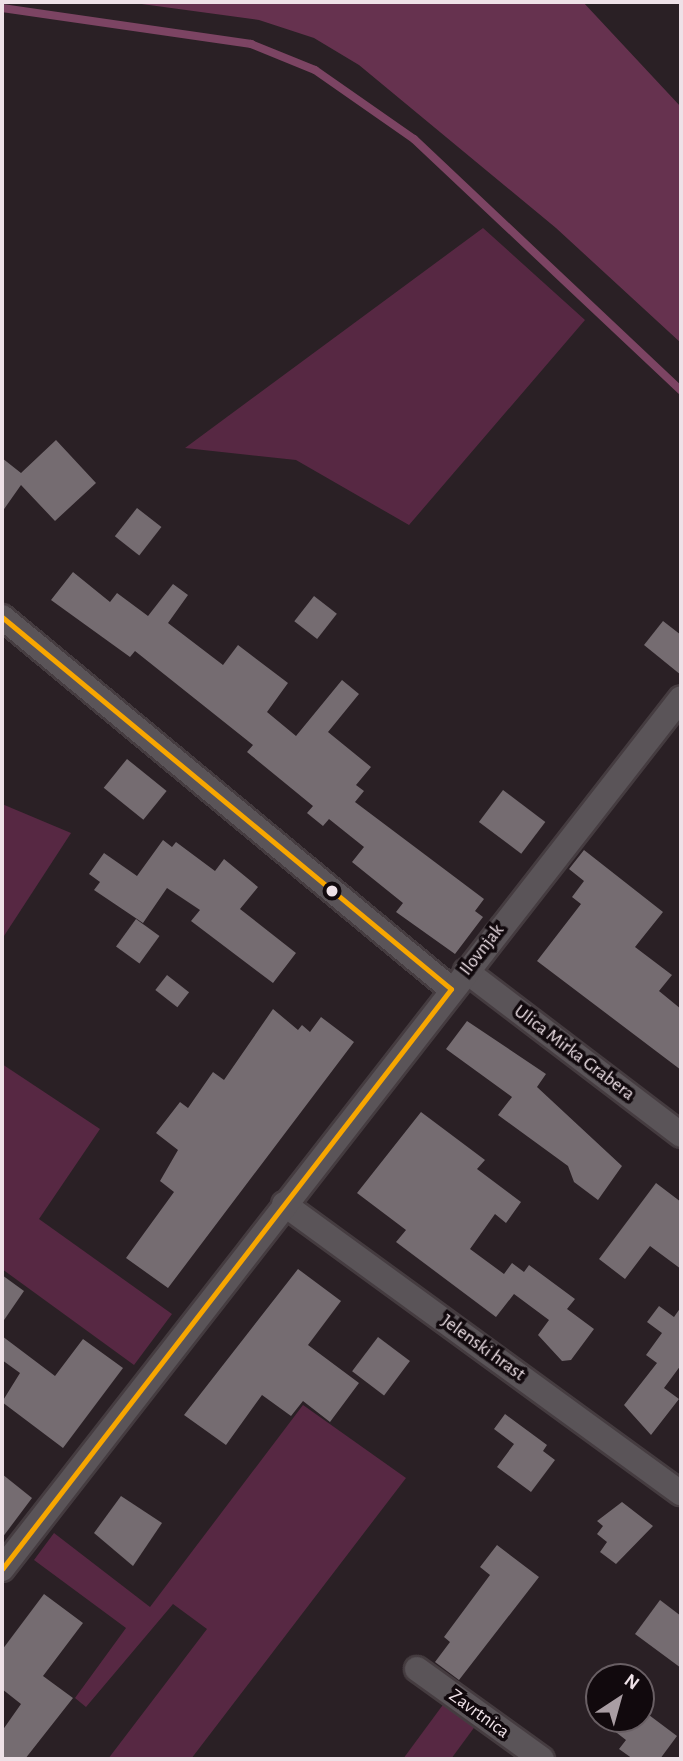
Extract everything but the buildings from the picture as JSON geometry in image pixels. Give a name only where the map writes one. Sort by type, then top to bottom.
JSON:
[{"type":"street","name":"Ulica Mirka Grabera","points":[[2,617],[459,980],[681,1135]]},
{"type":"street","name":"Ilovnjak","points":[[2,1569],[681,698]]},
{"type":"street","name":"Jelenski hrast","points":[[284,1204],[681,1493]]},
{"type":"street","name":"Zavrtnica","points":[[417,1669],[542,1759]]},
{"type":"shaded area","points":[[127,2],[583,2],[681,107],[681,343],[556,228],[359,65],[314,38],[259,20]]},
{"type":"shaded area","points":[[483,228],[585,320],[409,525],[296,460],[185,448]]},
{"type":"shaded area","points":[[2,804],[71,833],[2,939]]},
{"type":"shaded area","points":[[2,1064],[100,1129],[39,1219],[172,1314],[134,1365],[2,1269]]},
{"type":"shaded area","points":[[303,1405],[406,1478],[191,1759],[108,1759],[207,1629],[173,1604],[86,1707],[75,1698],[126,1628],[34,1560],[54,1533],[150,1607]]},
{"type":"shaded area","points":[[445,1702],[476,1725],[451,1759],[403,1759]]},
{"type":"waterway","points":[[2,8],[251,44],[315,70],[414,139],[681,391]]},
{"type":"transit line","points":[[2,617],[451,989],[2,1569]]}]
